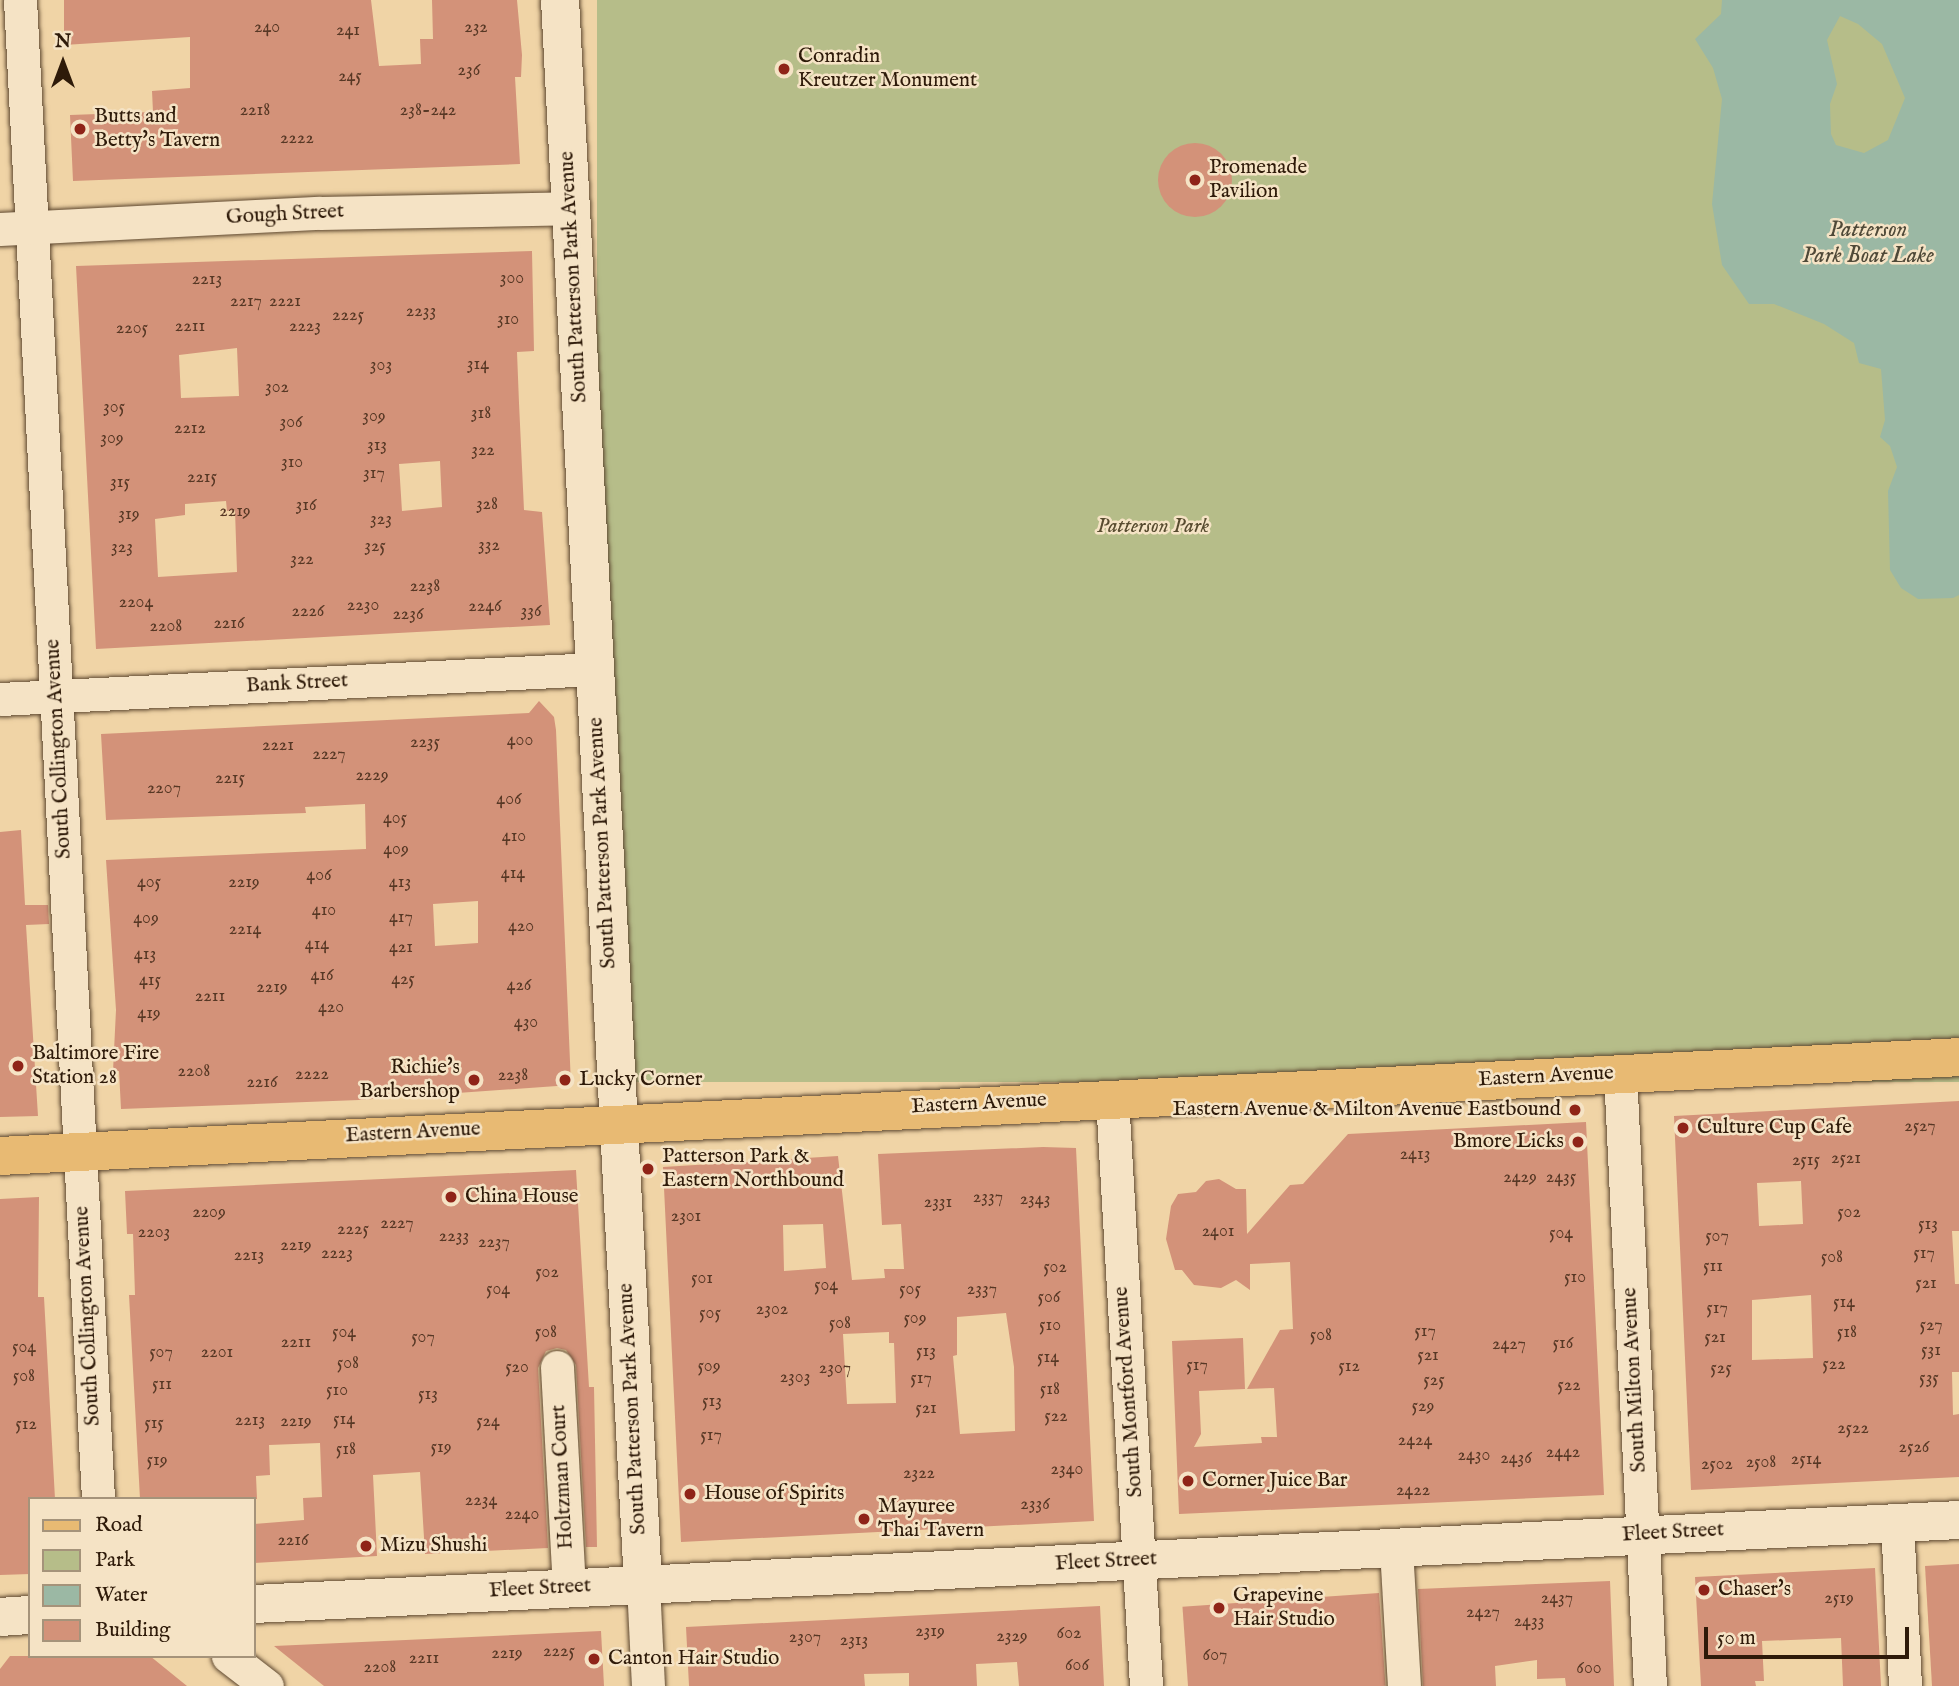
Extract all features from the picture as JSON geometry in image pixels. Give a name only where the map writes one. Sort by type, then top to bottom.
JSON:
[{"type":"main road","name":"Eastern Avenue","points":[[0,1156],[617,1122],[1959,1057]]},
{"type":"street","name":"South Collington Avenue","points":[[20,0],[16,229],[56,696],[98,1497]]},
{"type":"street","name":"South Patterson Park Avenue","points":[[560,0],[648,1686]]},
{"type":"street","name":"Gough Street","points":[[16,229],[320,213],[571,208]]},
{"type":"street","name":"Bank Street","points":[[0,699],[594,669]]},
{"type":"street","name":"South Milton Avenue","points":[[1620,1073],[1650,1686]]},
{"type":"street","name":"South Montford Avenue","points":[[1112,1098],[1146,1686]]},
{"type":"street","name":"Holtzman Court","points":[[557,1367],[569,1588]]},
{"type":"street","name":"Fleet Street","points":[[256,1604],[1959,1520]]},
{"type":"street","points":[[1897,1522],[1905,1686]]},
{"type":"street","points":[[1396,1548],[1404,1686]]},
{"type":"street","points":[[0,1616],[28,1615]]},
{"type":"street","points":[[231,1658],[267,1686]]},
{"type":"green space","name":"Patterson Park","points":[[597,0],[1959,0],[1959,1082],[597,1082]]},
{"type":"water","name":"Patterson Park Boat Lake","points":[[1722,0],[1959,0],[1959,595],[1953,598],[1918,599],[1901,588],[1890,570],[1888,491],[1897,467],[1890,446],[1880,437],[1885,420],[1881,369],[1859,363],[1854,343],[1824,324],[1774,304],[1749,304],[1722,265],[1712,204],[1722,99],[1713,68],[1695,39],[1721,14]],"holes":[[[1840,16],[1858,24],[1882,44],[1905,98],[1888,140],[1864,153],[1836,145],[1831,134],[1830,104],[1837,84],[1827,40]]]},
{"type":"building","points":[[64,0],[371,0],[379,66],[421,64],[420,39],[433,39],[432,0],[517,0],[522,55],[521,77],[515,77],[520,164],[73,181],[70,115],[153,112],[152,91],[190,88],[190,37],[64,45]]},
{"type":"building","name":"Promenade Pavilion","points":[[1195,143],[1209,146],[1221,154],[1229,166],[1232,180],[1229,194],[1221,206],[1209,214],[1195,217],[1181,214],[1169,206],[1161,194],[1158,180],[1161,166],[1169,154],[1181,146]]},
{"type":"building","points":[[532,251],[534,351],[517,352],[524,510],[542,512],[550,625],[96,649],[76,266]],"holes":[[[237,348],[239,396],[181,398],[179,355]],[[440,461],[442,507],[402,511],[399,464]],[[226,501],[227,511],[235,510],[237,572],[158,577],[155,519],[185,515],[185,504]]]},
{"type":"building","points":[[539,701],[554,717],[556,730],[571,1085],[359,1100],[121,1109],[119,1071],[113,1071],[116,1010],[106,860],[366,849],[365,804],[305,807],[306,813],[106,820],[101,734],[529,713]],"holes":[[[478,901],[478,943],[435,946],[433,904]]]},
{"type":"building","points":[[21,830],[25,905],[48,905],[49,924],[26,925],[38,1116],[0,1117],[0,832]]},
{"type":"building","points":[[1959,1101],[1959,1231],[1952,1231],[1955,1284],[1959,1284],[1959,1372],[1952,1372],[1953,1415],[1959,1414],[1959,1477],[1691,1490],[1674,1116]],"holes":[[[1801,1181],[1803,1224],[1759,1226],[1757,1183]],[[1811,1295],[1813,1358],[1752,1360],[1752,1300]]]},
{"type":"building","points":[[1586,1122],[1604,1495],[1179,1514],[1172,1341],[1243,1338],[1245,1389],[1199,1391],[1201,1434],[1194,1447],[1262,1443],[1261,1437],[1277,1437],[1274,1388],[1247,1389],[1280,1330],[1293,1329],[1290,1262],[1250,1264],[1250,1290],[1236,1280],[1221,1288],[1194,1285],[1182,1270],[1175,1270],[1166,1239],[1171,1206],[1178,1194],[1196,1192],[1206,1181],[1219,1179],[1236,1189],[1246,1189],[1247,1234],[1290,1185],[1303,1184],[1348,1134]]},
{"type":"building","points":[[1076,1148],[1094,1521],[681,1542],[663,1167],[838,1156],[852,1280],[885,1278],[884,1269],[904,1269],[901,1224],[882,1225],[878,1154]],"holes":[[[823,1224],[826,1268],[784,1271],[783,1225]],[[1006,1313],[1014,1367],[1015,1431],[960,1434],[953,1356],[957,1355],[957,1317]],[[889,1332],[889,1343],[894,1343],[896,1403],[847,1404],[843,1334]]]},
{"type":"building","points":[[576,1170],[589,1387],[594,1387],[597,1547],[586,1547],[576,1365],[566,1350],[557,1348],[546,1351],[538,1368],[548,1548],[425,1554],[420,1472],[373,1475],[377,1556],[256,1563],[256,1524],[304,1520],[303,1498],[322,1497],[320,1443],[269,1445],[270,1475],[256,1476],[257,1499],[140,1497],[129,1295],[135,1295],[133,1234],[127,1234],[125,1191]]},
{"type":"building","points":[[39,1197],[38,1297],[44,1297],[55,1497],[28,1497],[28,1574],[0,1575],[0,1199]]},
{"type":"building","points":[[1959,1564],[1959,1686],[1932,1686],[1925,1566]]},
{"type":"building","points":[[1875,1568],[1881,1686],[1843,1686],[1841,1638],[1762,1641],[1764,1681],[1755,1681],[1756,1686],[1701,1686],[1695,1577]]},
{"type":"building","points":[[1610,1581],[1614,1686],[1566,1686],[1565,1678],[1537,1679],[1537,1660],[1495,1666],[1496,1686],[1423,1686],[1418,1589]]},
{"type":"building","points":[[1379,1593],[1385,1686],[1188,1686],[1182,1607]]},
{"type":"building","points":[[1100,1606],[1104,1686],[1019,1686],[1017,1662],[976,1664],[977,1686],[909,1686],[909,1673],[864,1674],[865,1686],[689,1686],[686,1627]]},
{"type":"building","points":[[601,1631],[604,1686],[324,1686],[274,1646]]},
{"type":"building","points":[[10,1656],[152,1658],[187,1686],[0,1686],[0,1669]]},
{"type":"place","name":"Conradin Kreutzer Monument","points":[[784,69]]},
{"type":"place","name":"Butts and Betty's Tavern","points":[[80,129]]},
{"type":"place","name":"Promenade Pavilion","points":[[1195,180]]},
{"type":"place","name":"Baltimore Fire Station 28","points":[[18,1066]]},
{"type":"place","name":"Richie's Barbershop","points":[[474,1080]]},
{"type":"place","name":"Lucky Corner","points":[[565,1080]]},
{"type":"place","name":"Eastern Avenue & Milton Avenue Eastbound","points":[[1575,1110]]},
{"type":"place","name":"Culture Cup Cafe","points":[[1683,1128]]},
{"type":"place","name":"Bmore Licks","points":[[1578,1142]]},
{"type":"place","name":"Patterson Park & Eastern Northbound","points":[[648,1169]]},
{"type":"place","name":"China House","points":[[451,1197]]},
{"type":"place","name":"Corner Juice Bar","points":[[1188,1481]]},
{"type":"place","name":"House of Spirits","points":[[690,1494]]},
{"type":"place","name":"Mayuree Thai Tavern","points":[[864,1519]]},
{"type":"place","name":"Mizu Shushi","points":[[366,1546]]},
{"type":"place","name":"Chaser's","points":[[1704,1590]]},
{"type":"place","name":"Grapevine Hair Studio","points":[[1219,1608]]},
{"type":"place","name":"Canton Hair Studio","points":[[594,1659]]}]
